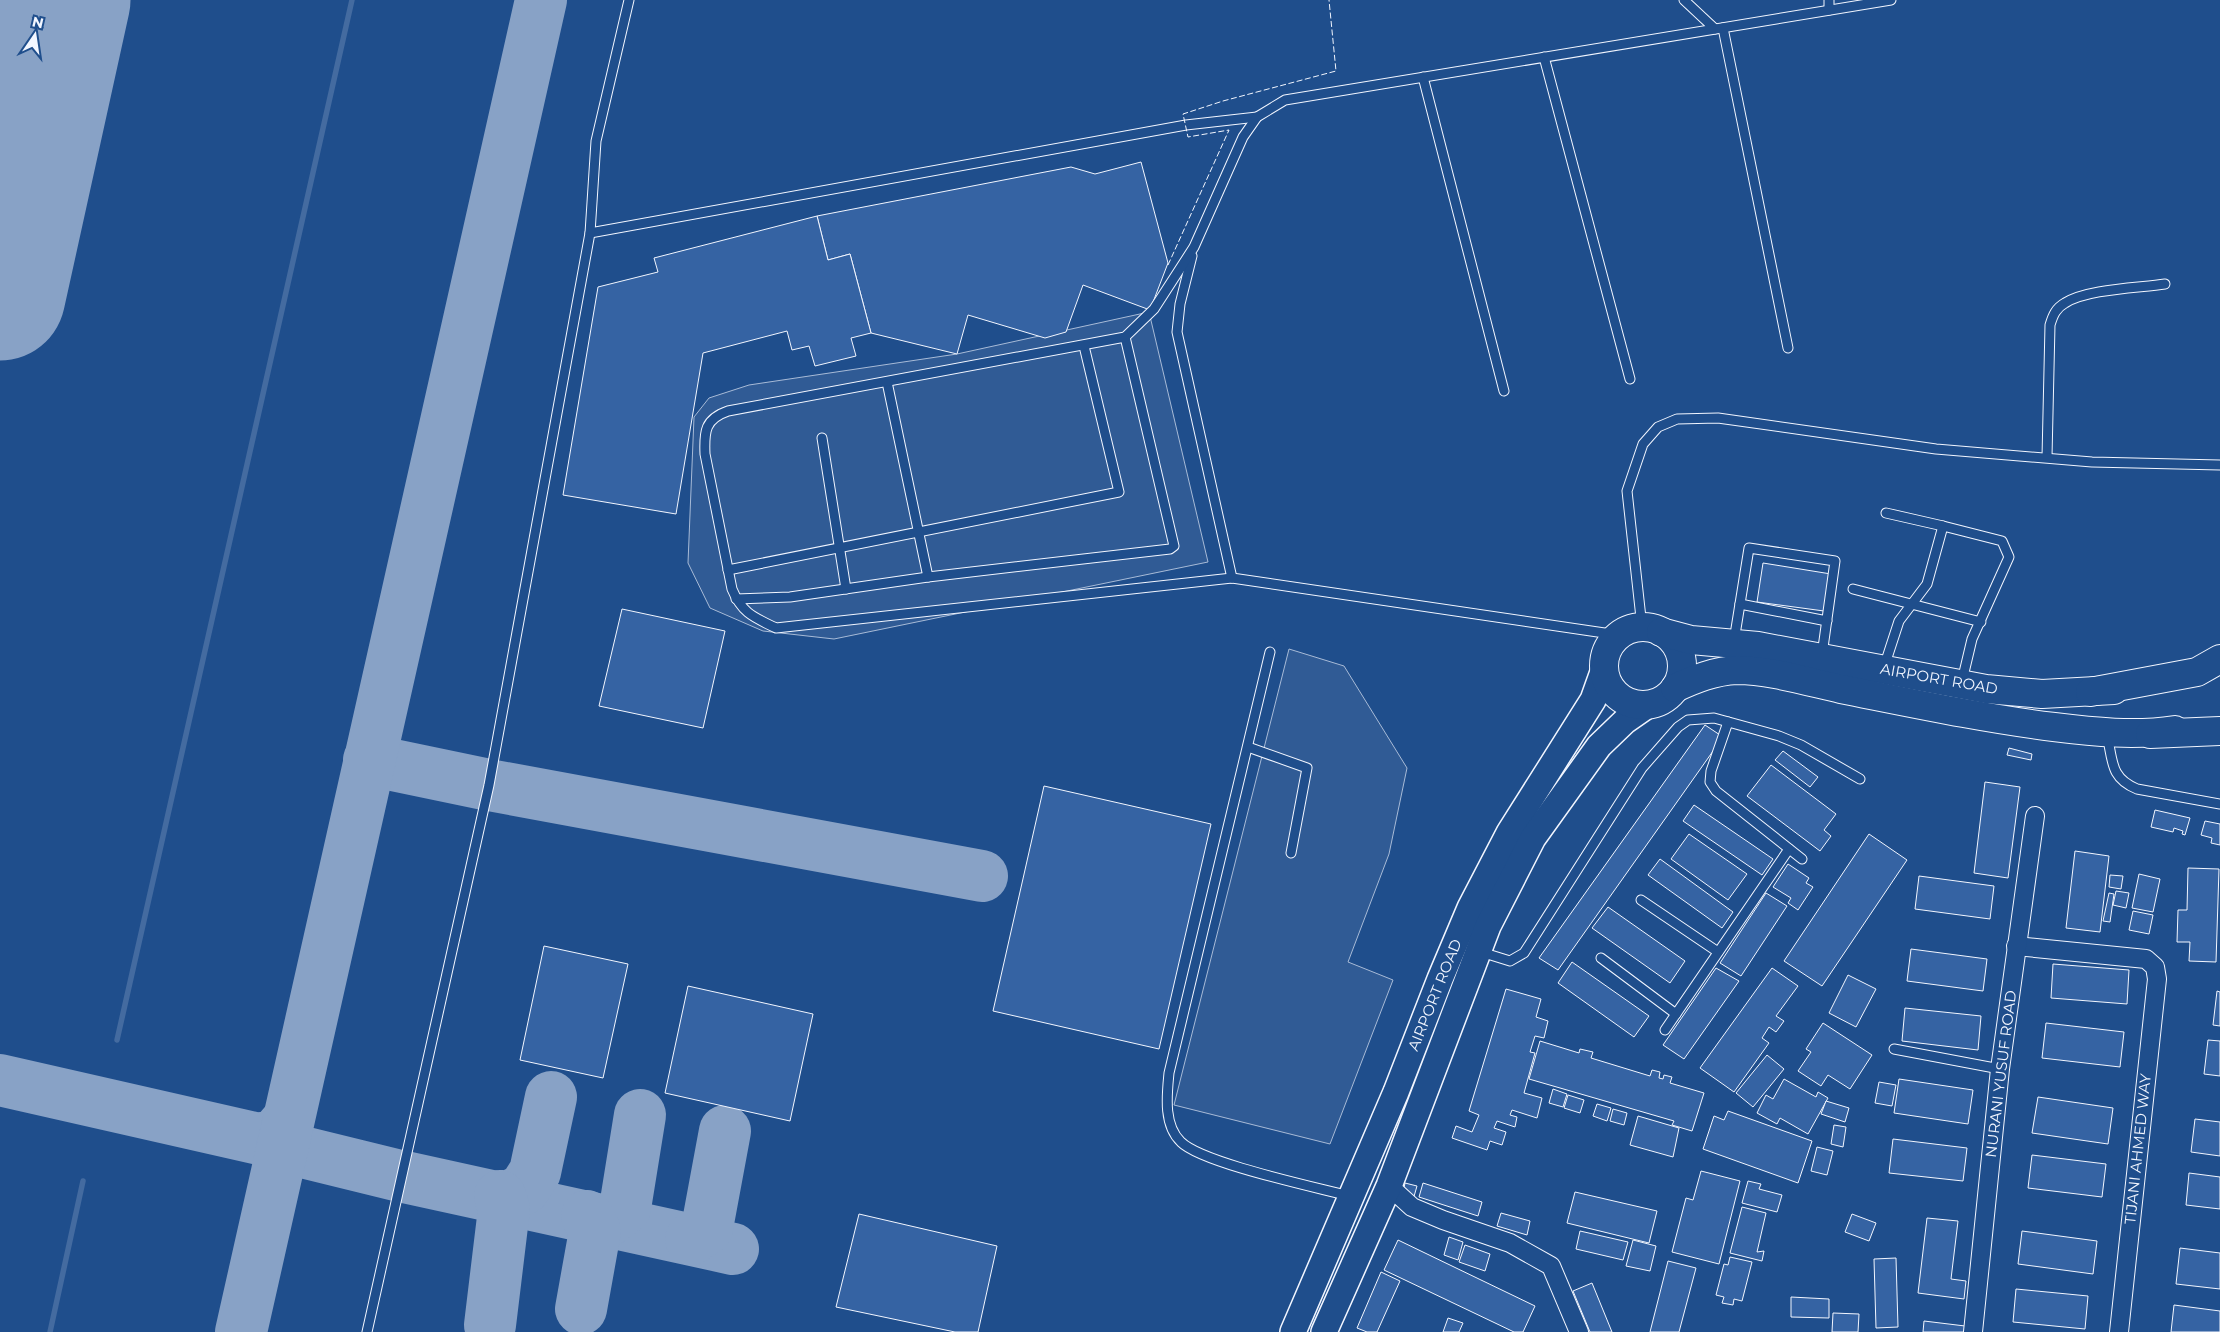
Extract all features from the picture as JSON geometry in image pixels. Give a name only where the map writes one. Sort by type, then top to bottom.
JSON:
[{"type":"main road","name":"AIRPORT ROAD","points":[[1640,631],[1691,640],[1733,643],[1962,684],[2042,694],[2139,689],[2220,676]]},
{"type":"main road","points":[[1640,631],[1668,636],[1677,646],[1682,657],[1682,671],[1675,688],[1670,695],[1658,703],[1648,705],[1627,703],[1615,695],[1607,684],[1603,672],[1603,658],[1609,645],[1640,631]]},
{"type":"main road","points":[[2090,692],[2197,672],[2220,659]]},
{"type":"main road","name":"AIRPORT ROAD","points":[[1675,688],[1699,677],[1738,670],[1780,676],[2004,721],[2106,732],[2150,734],[2220,724]]},
{"type":"main road","name":"AIRPORT ROAD","points":[[1293,1332],[1470,908],[1509,833],[1593,700],[1603,672]]},
{"type":"main road","name":"AIRPORT ROAD","points":[[1324,1332],[1389,1186],[1488,926],[1533,838],[1599,746],[1625,721],[1648,705]]},
{"type":"main road","points":[[2150,734],[2220,731]]},
{"type":"street","name":"NURANI YUSUF ROAD","points":[[1973,1332],[2000,1069],[2034,816]]},
{"type":"street","name":"TIJANI AHMED WAY","points":[[2016,946],[2146,959],[2155,967],[2157,979],[2119,1332]]},
{"type":"street","points":[[1389,1186],[1412,1207],[1443,1220],[1510,1243],[1551,1266],[1579,1332]]},
{"type":"lane","points":[[367,1332],[488,785],[590,233],[596,141],[629,0]]},
{"type":"lane","points":[[1684,0],[1719,29],[1788,348]]},
{"type":"lane","points":[[1829,0],[1829,10]]},
{"type":"lane","points":[[1891,0],[1285,100],[1258,117],[1243,137],[1194,247],[1154,309],[1125,337],[728,411],[716,415],[708,424],[705,437],[705,454],[728,570],[736,599],[751,616],[776,628],[1232,578],[1640,631],[1627,491],[1643,444],[1658,427],[1676,419],[1718,418],[1936,449],[2047,456],[2092,462],[2220,465]]},
{"type":"lane","points":[[1544,57],[1630,379]]},
{"type":"lane","points":[[1423,77],[1504,391]]},
{"type":"lane","points":[[590,233],[1186,125],[1258,117]]},
{"type":"lane","points":[[1194,247],[1180,304],[1177,332],[1232,578]]},
{"type":"lane","points":[[2047,456],[2050,325],[2054,313],[2064,303],[2081,296],[2165,284]]},
{"type":"lane","points":[[736,599],[790,597],[928,577],[1170,549],[1174,546],[1125,337]]},
{"type":"lane","points":[[728,570],[1119,492],[1084,346]]},
{"type":"lane","points":[[886,382],[928,577]]},
{"type":"lane","points":[[822,438],[846,589]]},
{"type":"lane","points":[[1886,513],[2002,541],[2007,549],[2009,557],[1972,639],[1962,684]]},
{"type":"lane","points":[[1883,670],[1900,621],[1928,584],[1943,526]]},
{"type":"lane","points":[[1733,643],[1749,548],[1835,560],[1822,658]]},
{"type":"lane","points":[[1853,589],[1981,622]]},
{"type":"lane","points":[[1740,604],[1827,621]]},
{"type":"lane","points":[[1270,652],[1169,1073],[1167,1100],[1169,1120],[1181,1142],[1210,1158],[1351,1196]]},
{"type":"lane","points":[[1478,951],[1510,961],[1524,953],[1637,775],[1678,727],[1688,720],[1714,718],[1779,736],[1801,745],[1860,780]]},
{"type":"lane","points":[[1728,722],[1711,771],[1710,782],[1716,791],[1802,860]]},
{"type":"lane","points":[[2106,732],[2119,779],[2127,785],[2137,789],[2220,804]]},
{"type":"lane","points":[[1248,746],[1307,768],[1291,853]]},
{"type":"lane","points":[[1665,1030],[1789,849]]},
{"type":"lane","points":[[1641,900],[1718,952]]},
{"type":"lane","points":[[1601,958],[1676,1014]]},
{"type":"lane","points":[[1894,1049],[2000,1069]]},
{"type":"shaded area","points":[[1149,312],[1208,562],[834,639],[763,631],[710,608],[688,563],[694,417],[709,398],[749,385],[957,354]]},
{"type":"shaded area","points":[[1289,649],[1344,666],[1407,768],[1389,854],[1348,962],[1393,980],[1330,1144],[1174,1105]]},
{"type":"building","points":[[1141,162],[1168,263],[1150,310],[1083,285],[1066,332],[1045,338],[968,315],[957,354],[871,333],[850,254],[828,260],[817,216],[1071,167],[1095,174]]},
{"type":"building","points":[[817,216],[828,260],[850,254],[871,333],[851,338],[856,356],[815,366],[809,346],[792,350],[787,331],[703,353],[676,514],[563,495],[598,287],[658,272],[654,258]]},
{"type":"building","points":[[1763,563],[1831,574],[1824,611],[1757,602]]},
{"type":"building","points":[[622,609],[725,631],[703,728],[599,706]]},
{"type":"building","points":[[1705,725],[1723,737],[1558,970],[1539,958]]},
{"type":"building","points":[[2009,748],[2032,754],[2031,760],[2007,755]]},
{"type":"building","points":[[1783,751],[1818,777],[1810,787],[1775,760]]},
{"type":"building","points":[[1771,765],[1836,814],[1824,830],[1831,836],[1820,851],[1747,796]]},
{"type":"building","points":[[1985,782],[2020,787],[2008,878],[1974,873]]},
{"type":"building","points":[[1044,786],[1211,824],[1159,1049],[993,1011]]},
{"type":"building","points":[[1694,805],[1773,859],[1762,875],[1683,821]]},
{"type":"building","points":[[2155,810],[2190,818],[2185,835],[2182,834],[2183,831],[2174,828],[2173,832],[2151,827]]},
{"type":"building","points":[[2205,821],[2220,824],[2220,845],[2211,843],[2212,838],[2201,835]]},
{"type":"building","points":[[1689,834],[1747,874],[1728,900],[1671,859]]},
{"type":"building","points":[[1869,834],[1907,860],[1822,986],[1784,961]]},
{"type":"building","points":[[2075,851],[2109,856],[2100,932],[2066,928]]},
{"type":"building","points":[[1660,859],[1733,912],[1722,928],[1648,875]]},
{"type":"building","points":[[1788,864],[1809,878],[1806,883],[1813,887],[1798,910],[1788,903],[1791,898],[1773,887]]},
{"type":"building","points":[[2188,868],[2219,869],[2216,962],[2189,961],[2190,942],[2177,942],[2178,910],[2187,910]]},
{"type":"building","points":[[2139,874],[2160,879],[2153,912],[2132,908]]},
{"type":"building","points":[[2110,875],[2123,876],[2121,889],[2109,887]]},
{"type":"building","points":[[1919,876],[1994,886],[1990,919],[1915,909]]},
{"type":"building","points":[[2116,891],[2129,893],[2126,908],[2113,905]]},
{"type":"building","points":[[1766,893],[1787,906],[1741,976],[1720,963]]},
{"type":"building","points":[[2109,893],[2114,894],[2110,922],[2103,921]]},
{"type":"building","points":[[1608,907],[1685,961],[1670,983],[1592,928]]},
{"type":"building","points":[[2133,911],[2153,915],[2149,934],[2129,930]]},
{"type":"building","points":[[544,946],[628,964],[603,1078],[520,1060]]},
{"type":"building","points":[[1911,949],[1987,959],[1983,991],[1907,981]]},
{"type":"building","points":[[1572,962],[1649,1016],[1634,1037],[1558,983]]},
{"type":"building","points":[[2053,964],[2129,970],[2127,1004],[2051,998]]},
{"type":"building","points":[[1716,968],[1739,981],[1684,1059],[1663,1045]]},
{"type":"building","points":[[1772,968],[1798,986],[1776,1016],[1784,1021],[1776,1032],[1769,1027],[1762,1038],[1769,1043],[1734,1092],[1700,1068]]},
{"type":"building","points":[[1848,975],[1876,989],[1856,1027],[1829,1013]]},
{"type":"building","points":[[688,986],[813,1014],[790,1121],[665,1093]]},
{"type":"building","points":[[1506,989],[1541,999],[1536,1017],[1548,1021],[1544,1038],[1535,1036],[1530,1052],[1535,1053],[1524,1093],[1542,1098],[1537,1118],[1512,1110],[1510,1115],[1517,1117],[1515,1127],[1497,1121],[1494,1128],[1506,1132],[1502,1145],[1490,1141],[1487,1150],[1452,1138],[1456,1126],[1472,1132],[1479,1115],[1469,1111]]},
{"type":"building","points":[[2217,991],[2220,992],[2220,1026],[2213,1025]]},
{"type":"building","points":[[1905,1008],[1981,1016],[1978,1050],[1902,1041]]},
{"type":"building","points":[[1823,1023],[1872,1055],[1850,1089],[1828,1075],[1821,1086],[1798,1071],[1811,1052],[1806,1049]]},
{"type":"building","points":[[2046,1023],[2124,1032],[2120,1067],[2042,1058]]},
{"type":"building","points":[[2208,1040],[2220,1041],[2220,1076],[2204,1074]]},
{"type":"building","points":[[1540,1041],[1579,1053],[1580,1049],[1593,1052],[1591,1058],[1650,1076],[1652,1070],[1660,1072],[1659,1078],[1663,1079],[1664,1075],[1672,1077],[1670,1083],[1704,1093],[1692,1131],[1672,1125],[1674,1121],[1529,1079]]},
{"type":"building","points":[[1767,1055],[1784,1069],[1753,1107],[1736,1093]]},
{"type":"building","points":[[1784,1079],[1816,1097],[1818,1092],[1828,1098],[1808,1134],[1780,1118],[1777,1124],[1757,1113],[1766,1095],[1773,1099]]},
{"type":"building","points":[[1899,1079],[1973,1090],[1968,1124],[1894,1113]]},
{"type":"building","points":[[1879,1082],[1896,1085],[1892,1106],[1875,1103]]},
{"type":"building","points":[[1553,1089],[1567,1094],[1563,1107],[1549,1103]]},
{"type":"building","points":[[1568,1095],[1584,1100],[1580,1113],[1564,1108]]},
{"type":"building","points":[[2038,1097],[2113,1108],[2108,1144],[2032,1133]]},
{"type":"building","points":[[1826,1101],[1849,1108],[1845,1122],[1821,1114]]},
{"type":"building","points":[[1597,1104],[1611,1108],[1607,1121],[1593,1116]]},
{"type":"building","points":[[1613,1109],[1627,1113],[1624,1125],[1610,1121]]},
{"type":"building","points":[[1728,1111],[1812,1141],[1798,1183],[1703,1149],[1714,1116],[1724,1120]]},
{"type":"building","points":[[1638,1116],[1679,1128],[1673,1157],[1630,1145]]},
{"type":"building","points":[[2195,1119],[2220,1122],[2220,1156],[2191,1152]]},
{"type":"building","points":[[1834,1125],[1846,1127],[1843,1147],[1831,1144]]},
{"type":"building","points":[[1893,1139],[1967,1148],[1963,1181],[1889,1173]]},
{"type":"building","points":[[1817,1147],[1833,1151],[1827,1175],[1811,1171]]},
{"type":"building","points":[[2032,1155],[2106,1164],[2102,1197],[2028,1188]]},
{"type":"building","points":[[1701,1171],[1740,1181],[1719,1264],[1672,1252],[1686,1198],[1693,1200]]},
{"type":"building","points":[[2189,1173],[2220,1177],[2220,1209],[2186,1205]]},
{"type":"building","points":[[1748,1181],[1761,1184],[1759,1189],[1782,1195],[1777,1212],[1742,1203]]},
{"type":"building","points":[[1405,1183],[1417,1186],[1413,1200],[1402,1197]]},
{"type":"building","points":[[1423,1183],[1482,1202],[1478,1216],[1419,1197]]},
{"type":"building","points":[[1575,1192],[1657,1211],[1649,1243],[1567,1223]]},
{"type":"building","points":[[1742,1207],[1766,1213],[1757,1252],[1764,1251],[1762,1261],[1730,1253]]},
{"type":"building","points":[[1501,1213],[1530,1221],[1527,1235],[1497,1226]]},
{"type":"building","points":[[859,1214],[997,1246],[978,1332],[955,1332],[836,1307]]},
{"type":"building","points":[[1852,1214],[1876,1223],[1869,1241],[1845,1232]]},
{"type":"building","points":[[1927,1218],[1958,1221],[1951,1279],[1966,1281],[1964,1299],[1918,1293]]},
{"type":"building","points":[[1580,1231],[1628,1242],[1623,1260],[1576,1249]]},
{"type":"building","points":[[2022,1231],[2097,1241],[2093,1274],[2018,1264]]},
{"type":"building","points":[[1449,1237],[1463,1242],[1458,1260],[1444,1255]]},
{"type":"building","points":[[1398,1240],[1535,1306],[1523,1332],[1514,1332],[1384,1270]]},
{"type":"building","points":[[1633,1240],[1656,1246],[1650,1271],[1626,1266]]},
{"type":"building","points":[[1465,1245],[1490,1254],[1485,1271],[1459,1262]]},
{"type":"building","points":[[2180,1248],[2220,1253],[2220,1289],[2176,1284]]},
{"type":"building","points":[[1730,1257],[1752,1262],[1742,1301],[1734,1299],[1733,1305],[1722,1303],[1724,1297],[1716,1295],[1724,1264],[1728,1265]]},
{"type":"building","points":[[1896,1258],[1898,1327],[1876,1328],[1874,1259]]},
{"type":"building","points":[[1668,1261],[1696,1268],[1679,1332],[1650,1332]]},
{"type":"building","points":[[1381,1272],[1400,1281],[1377,1332],[1367,1332],[1357,1328]]},
{"type":"building","points":[[1592,1283],[1612,1332],[1590,1332],[1573,1291]]},
{"type":"building","points":[[2016,1289],[2088,1296],[2085,1329],[2013,1322]]},
{"type":"building","points":[[1791,1297],[1829,1299],[1829,1318],[1791,1317]]},
{"type":"building","points":[[2174,1305],[2220,1311],[2220,1332],[2171,1332]]},
{"type":"building","points":[[1833,1313],[1859,1314],[1858,1332],[1832,1332]]},
{"type":"building","points":[[1448,1318],[1463,1323],[1459,1332],[1443,1332]]},
{"type":"building","points":[[1924,1321],[1965,1326],[1964,1332],[1923,1332]]},
{"type":"waterway","points":[[117,1040],[352,0]]},
{"type":"waterway","points":[[50,1332],[83,1181]]},
{"type":"taxiway","points":[[241,1332],[541,0]]},
{"type":"taxiway","points":[[0,204],[3,283]]},
{"type":"taxiway","points":[[369,760],[489,785],[982,876]]},
{"type":"taxiway","points":[[0,1080],[259,1139],[275,1135],[288,1120]]},
{"type":"taxiway","points":[[506,1198],[524,1189],[535,1172],[551,1097]]},
{"type":"taxiway","points":[[608,1221],[625,1208],[640,1115]]},
{"type":"taxiway","points":[[691,1239],[707,1228],[725,1131]]},
{"type":"taxiway","points":[[282,1147],[400,1176],[733,1249]]},
{"type":"taxiway","points":[[490,1325],[504,1209],[500,1196]]},
{"type":"taxiway","points":[[581,1309],[595,1231],[587,1216]]},
{"type":"runway","points":[[0,295],[65,0]]},
{"type":"fence","points":[[1168,265],[1229,130],[1188,137],[1183,114],[1223,101],[1336,71],[1329,0]]}]
